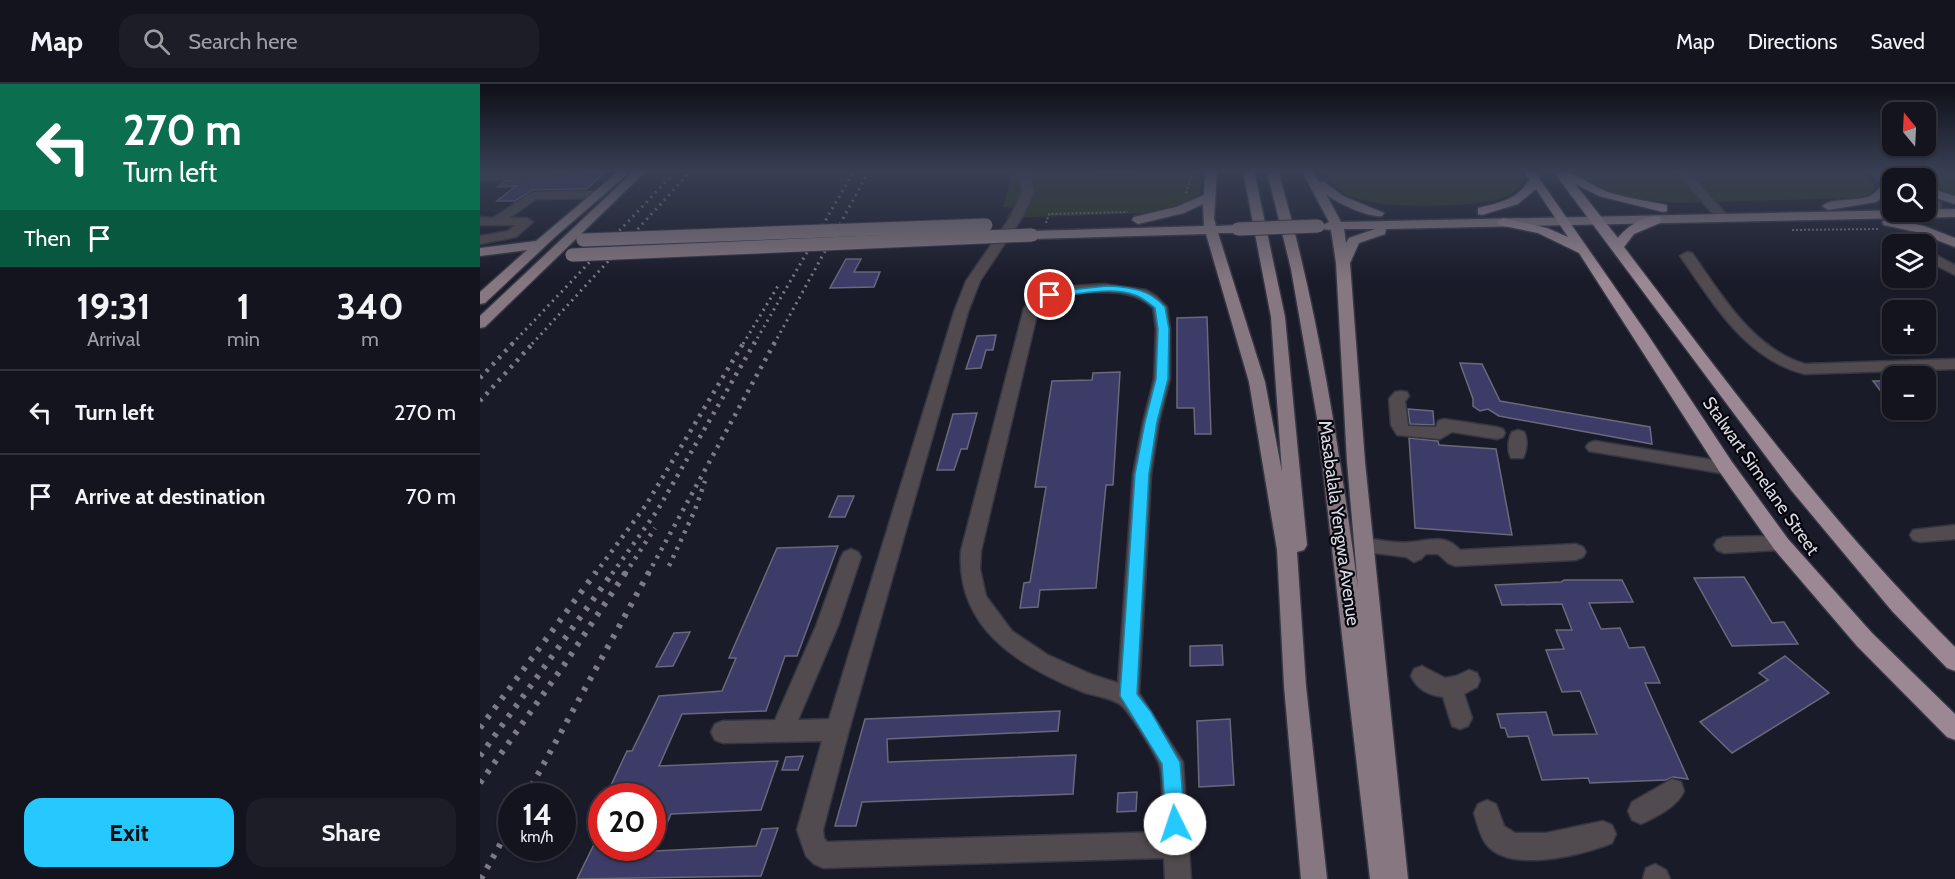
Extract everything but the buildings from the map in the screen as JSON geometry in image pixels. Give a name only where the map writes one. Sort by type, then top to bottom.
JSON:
[{"type":"highway","points":[[1482,211],[1491,208]]},
{"type":"highway","name":"Stalwart Simelane Street","points":[[1590,208],[1820,515],[1877,582],[1955,661]]},
{"type":"highway","points":[[1642,208],[1659,214]]},
{"type":"highway","name":"Stalwart Simelane Street","points":[[1556,210],[1726,468],[1780,543],[1812,582],[1880,655],[1955,729]]},
{"type":"highway","points":[[1618,246],[1630,231],[1659,214]]},
{"type":"highway","points":[[1503,222],[1559,236],[1587,256]]},
{"type":"main road","points":[[480,300],[581,208]]},
{"type":"main road","points":[[480,324],[601,208]]},
{"type":"main road","points":[[480,263],[552,256],[1039,227],[1184,208]]},
{"type":"main road","points":[[1209,208],[1209,224],[1221,268],[1257,382],[1287,550],[1295,686],[1314,879]]},
{"type":"main road","name":"Masabalala Yengwa Avenue","points":[[1256,208],[1278,317],[1292,466],[1319,879]]},
{"type":"main road","name":"Masabalala Yengwa Avenue","points":[[1283,208],[1312,334],[1336,495],[1383,879]]},
{"type":"main road","points":[[1320,208],[1343,263],[1365,546],[1395,879]]},
{"type":"main road","points":[[1366,208],[1378,213]]},
{"type":"main road","points":[[1659,214],[1712,208]]},
{"type":"main road","points":[[1324,220],[1378,213],[1482,211],[1556,210],[1595,215],[1659,214],[1723,218],[1882,212]]},
{"type":"main road","points":[[1936,210],[1954,212]]},
{"type":"main road","points":[[480,252],[583,240],[1039,227],[1166,231],[1209,224],[1324,220],[1421,224],[1564,222],[1595,215]]},
{"type":"main road","points":[[1846,215],[1905,225],[1955,243]]},
{"type":"main road","points":[[1936,215],[1955,233]]},
{"type":"main road","points":[[1136,216],[1209,224]]},
{"type":"main road","points":[[1343,263],[1350,244],[1360,237],[1421,224]]},
{"type":"main road","points":[[1166,231],[1201,245],[1221,268]]},
{"type":"street","points":[[495,222],[515,208]]},
{"type":"street","points":[[1021,208],[973,281],[966,296],[837,730],[810,830],[811,843],[815,850],[824,855],[1177,845]]},
{"type":"street","points":[[1713,208],[1723,218]]},
{"type":"street","points":[[480,220],[527,223],[512,234],[480,240]]},
{"type":"street","points":[[1687,256],[1747,335],[1774,359],[1791,367],[1804,369],[1955,364]]},
{"type":"street","points":[[1936,260],[1955,272]]},
{"type":"street","points":[[1128,696],[1142,474],[1151,422],[1162,379],[1163,329],[1160,307],[1142,294],[1129,290],[1062,292],[1038,300],[1032,305],[974,536],[970,569],[976,598],[1004,637],[1040,662],[1089,684],[1128,696],[1144,718],[1171,762],[1178,879]]},
{"type":"street","points":[[1401,396],[1397,399],[1399,426],[1403,431],[1440,433],[1444,431],[1444,425],[1497,433]]},
{"type":"street","points":[[1517,454],[1518,436]]},
{"type":"street","points":[[1595,447],[1726,468]]},
{"type":"street","points":[[1920,535],[1955,532]]},
{"type":"street","points":[[1724,545],[1780,543]]},
{"type":"street","points":[[1365,546],[1415,552],[1426,546],[1440,547],[1452,552],[1455,558],[1576,552]]},
{"type":"street","points":[[783,731],[827,626],[851,557]]},
{"type":"street","points":[[1422,675],[1425,681],[1433,684],[1460,684],[1460,718]]},
{"type":"street","points":[[723,732],[837,730]]},
{"type":"street","points":[[1641,811],[1672,791]]},
{"type":"street","points":[[1487,813],[1495,835],[1502,841],[1518,845],[1544,847],[1603,834]]},
{"type":"path","points":[[1039,227],[1049,214],[1136,216]]},
{"type":"green space","points":[[1014,208],[1175,208],[1155,213],[1005,218]]},
{"type":"railway","points":[[512,344],[641,208]]},
{"type":"railway","points":[[532,344],[657,208]]},
{"type":"railway","points":[[754,344],[833,208]]},
{"type":"railway","points":[[774,344],[849,208]]},
{"type":"railway","points":[[743,344],[778,286]]},
{"type":"railway","points":[[480,378],[514,342]]},
{"type":"railway","points":[[480,401],[534,342]]},
{"type":"railway","points":[[595,574],[646,505],[744,342]]},
{"type":"railway","points":[[612,574],[657,511],[755,342]]},
{"type":"railway","points":[[648,574],[775,342]]},
{"type":"railway","points":[[669,566],[695,510],[705,481]]},
{"type":"railway","points":[[625,574],[655,528]]},
{"type":"railway","points":[[480,728],[596,572]]},
{"type":"railway","points":[[480,756],[613,572]]},
{"type":"railway","points":[[480,783],[564,665],[626,572]]},
{"type":"railway","points":[[533,783],[649,572]]},
{"type":"railway","points":[[481,879],[498,848]]},
{"type":"route","points":[[1050,295],[1107,289],[1129,290],[1153,300],[1160,307],[1163,329],[1162,379],[1151,422],[1142,474],[1128,696],[1171,762],[1175,824]]}]
